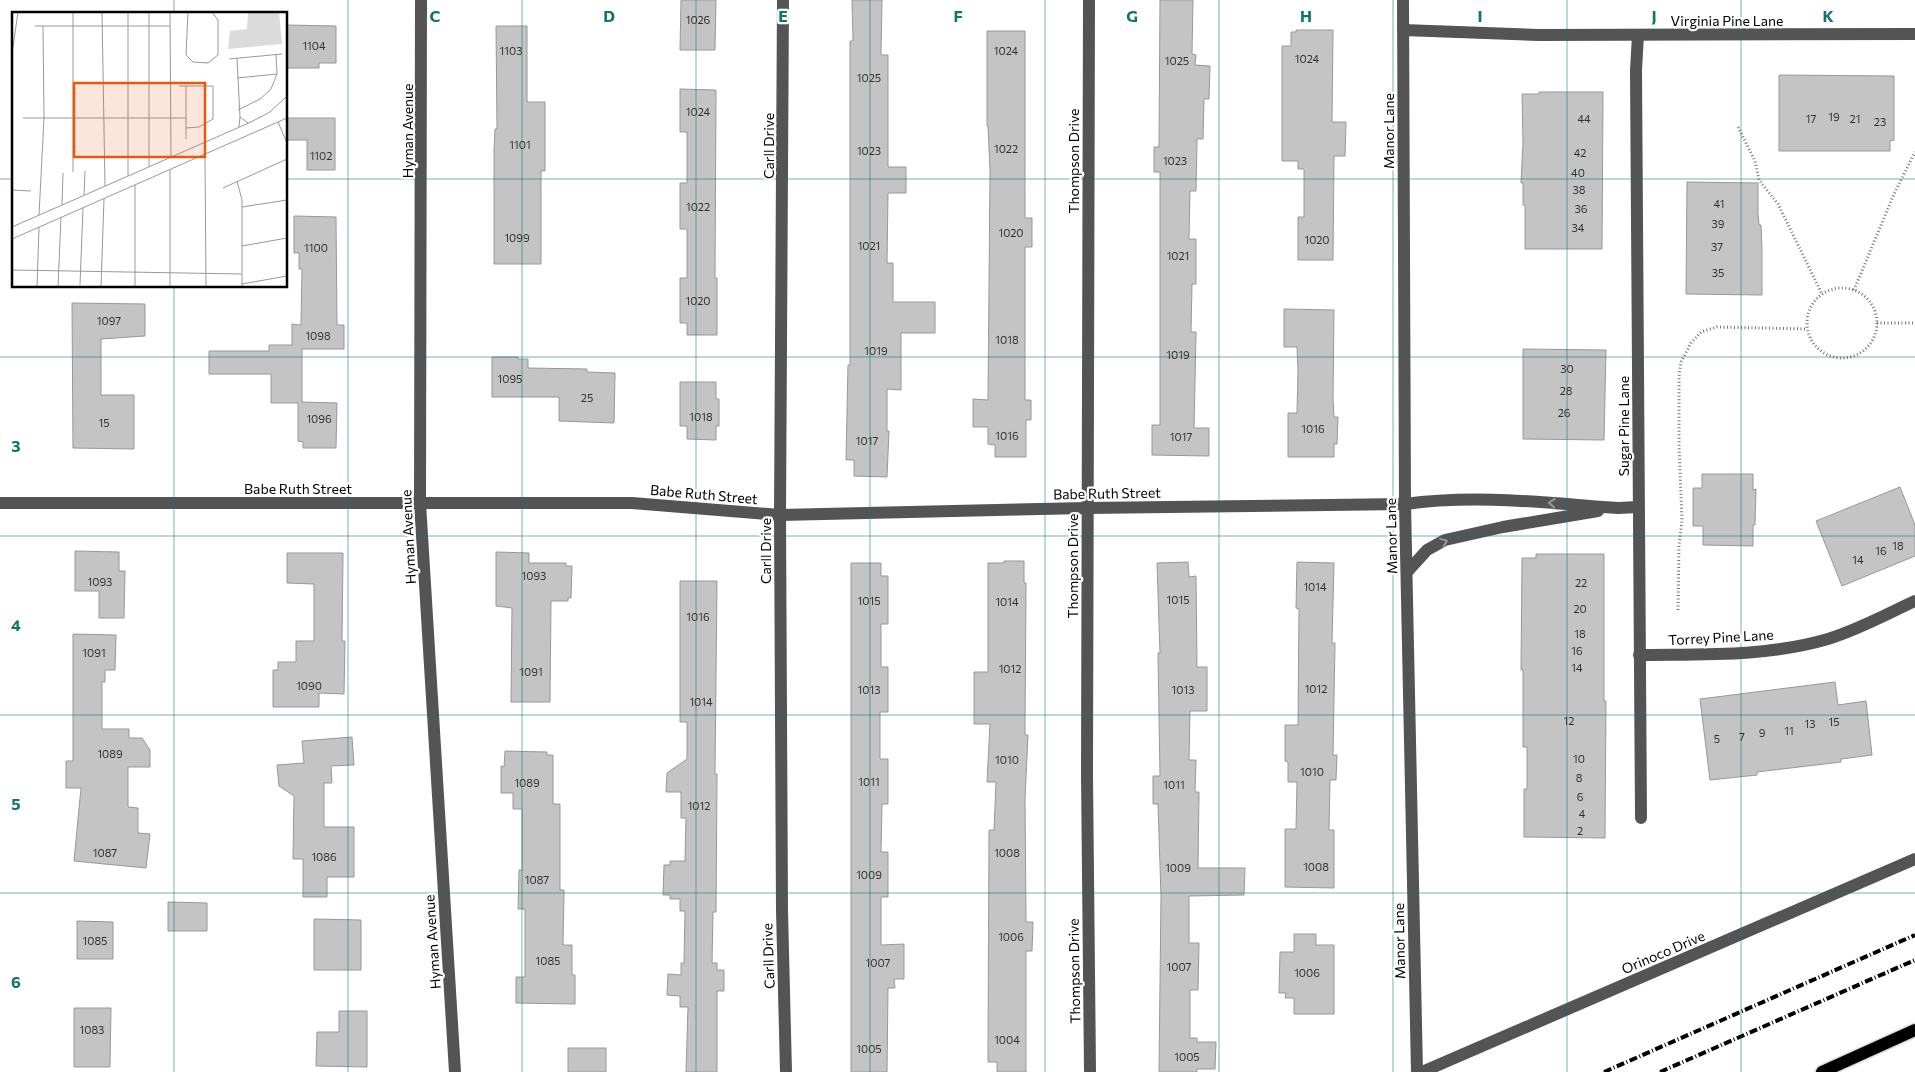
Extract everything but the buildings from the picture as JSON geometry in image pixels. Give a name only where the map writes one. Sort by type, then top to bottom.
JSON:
[{"type":"main road","points":[[1822,1072],[1915,1030]]},
{"type":"street","name":"Hyman Avenue","points":[[421,0],[420,503],[455,1072]]},
{"type":"street","name":"Carll Drive","points":[[783,0],[780,515],[782,901],[786,1072]]},
{"type":"street","name":"Thompson Drive","points":[[1089,0],[1087,775],[1090,1072]]},
{"type":"street","name":"Manor Lane","points":[[1403,0],[1405,504],[1417,1072]]},
{"type":"street","name":"Virginia Pine Lane","points":[[1403,30],[1539,35],[1915,34]]},
{"type":"street","name":"Sugar Pine Lane","points":[[1638,35],[1636,80],[1641,818]]},
{"type":"street","name":"Babe Ruth Street","points":[[0,503],[632,503],[780,515],[1087,508],[1405,504],[1438,500],[1495,499],[1618,508]]},
{"type":"street","points":[[1406,572],[1427,550],[1445,540],[1503,527],[1618,508],[1638,507]]},
{"type":"street","name":"Torrey Pine Lane","points":[[1639,655],[1739,654],[1786,649],[1829,639],[1915,601]]},
{"type":"street","name":"Orinoco Drive","points":[[1422,1072],[1915,859]]},
{"type":"path","points":[[1738,127],[1755,161],[1759,180],[1778,204],[1822,294]]},
{"type":"path","points":[[1854,290],[1894,194],[1915,152]]},
{"type":"path","points":[[1837,288],[1854,290],[1868,299],[1874,310],[1877,323],[1873,340],[1863,352],[1845,359],[1829,356],[1815,347],[1807,329],[1806,316],[1817,298],[1822,294],[1837,288]]},
{"type":"path","points":[[1877,323],[1915,323]]},
{"type":"path","points":[[1678,610],[1679,546],[1682,521],[1679,445],[1679,376],[1681,362],[1691,343],[1701,332],[1718,328],[1807,329]]},
{"type":"railway","points":[[1604,1072],[1915,935]]},
{"type":"railway","points":[[1660,1072],[1915,960]]}]
